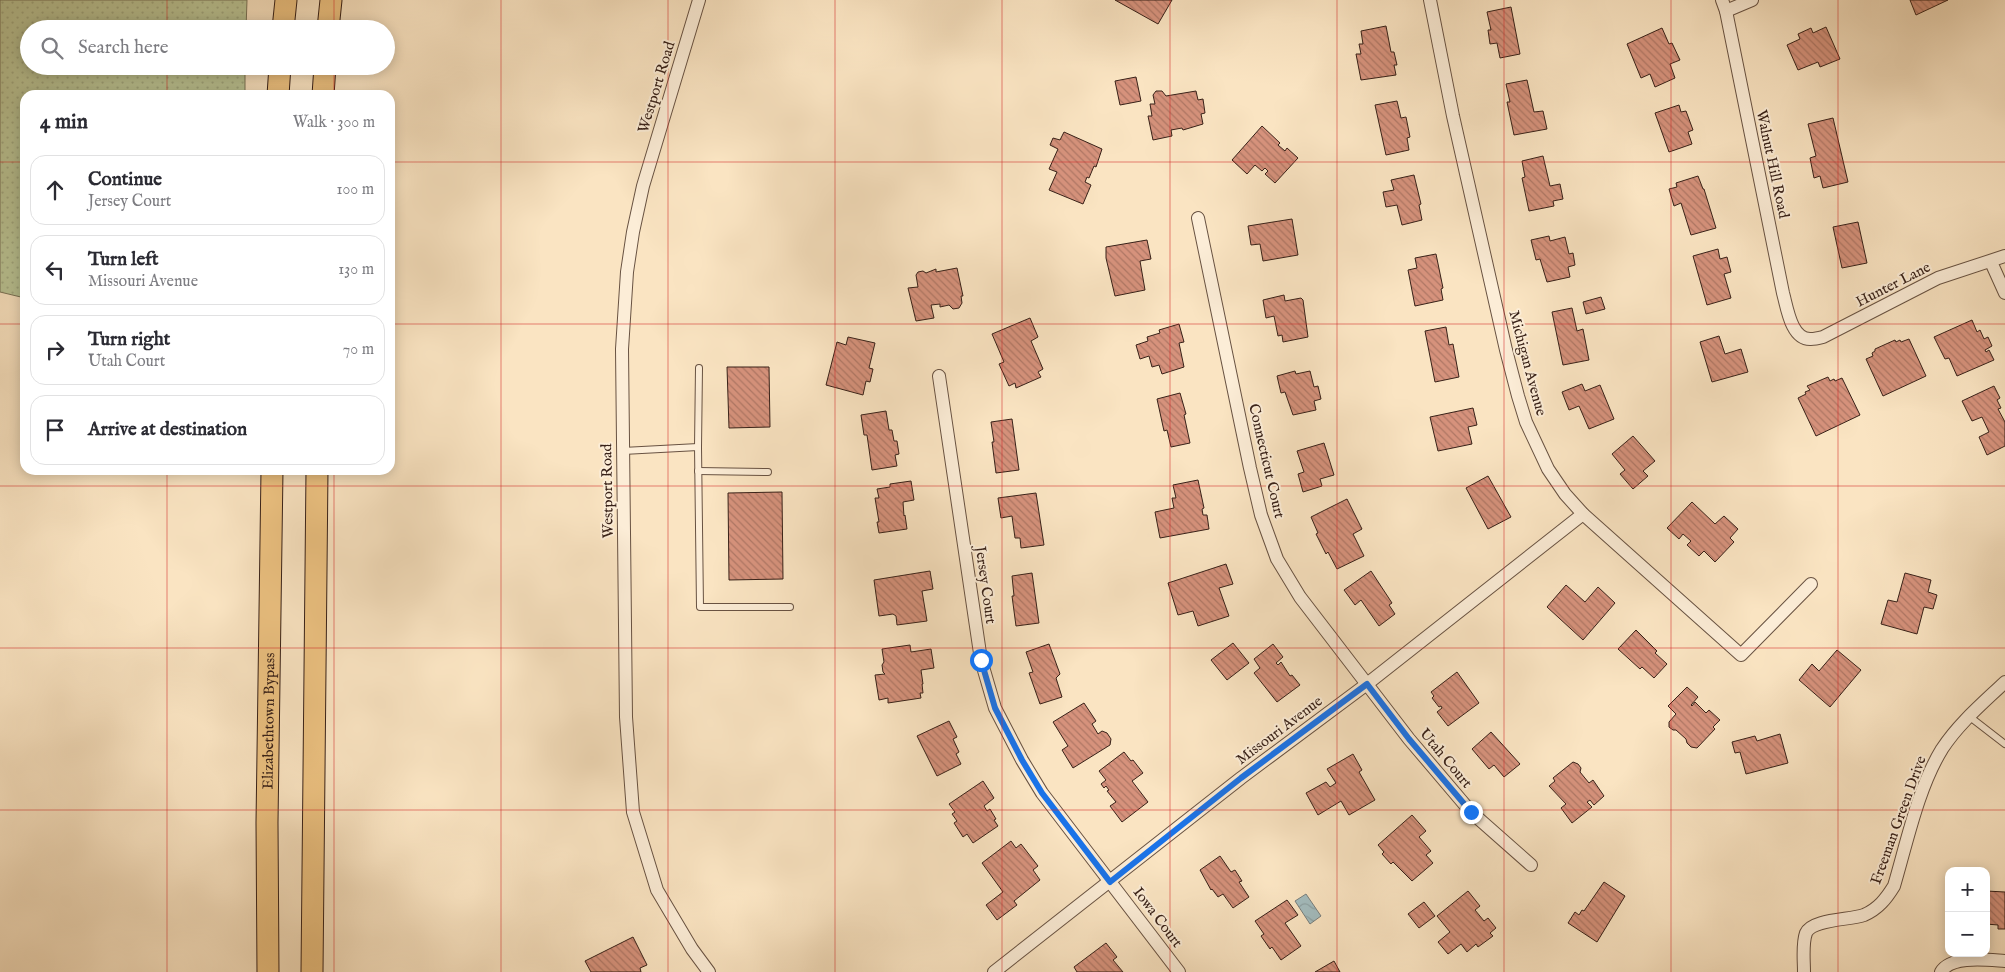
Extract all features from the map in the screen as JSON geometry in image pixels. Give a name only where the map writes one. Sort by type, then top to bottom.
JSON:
[{"type":"highway","points":[[284,20],[286,0]]},
{"type":"highway","points":[[329,20],[331,0]]},
{"type":"highway","points":[[278,90],[279,75]]},
{"type":"highway","points":[[323,90],[324,75]]},
{"type":"highway","name":"Elizabethtown Bypass","points":[[268,972],[267,822],[272,475]]},
{"type":"highway","points":[[312,972],[317,475]]},
{"type":"street","name":"Westport Road","points":[[699,0],[643,186],[627,272],[622,349],[626,718],[633,812],[657,890],[692,949],[710,972]]},
{"type":"street","name":"Michigan Avenue","points":[[1430,0],[1453,116],[1506,350],[1526,422],[1548,469],[1565,494],[1583,514],[1741,655],[1810,584]]},
{"type":"street","points":[[1724,6],[1752,0]]},
{"type":"street","name":"Walnut Hill Road","points":[[1724,6],[1783,293],[1790,320],[1798,334]]},
{"type":"street","name":"Connecticut Court","points":[[1198,218],[1250,468],[1268,538],[1277,559],[1300,597],[1367,684]]},
{"type":"street","name":"Hunter Lane","points":[[1798,334],[1809,340],[1823,337],[1938,278],[2005,256]]},
{"type":"street","points":[[1991,262],[2005,293]]},
{"type":"street","name":"Jersey Court","points":[[939,376],[981,660],[995,708],[1022,760],[1042,793],[1110,882]]},
{"type":"street","name":"Missouri Avenue","points":[[994,972],[1241,778],[1367,684],[1583,514]]},
{"type":"street","name":"Freeman Green Drive","points":[[1804,972],[1806,933],[1810,927],[1864,914],[1876,908],[1887,898],[1894,886],[1922,795],[1934,764],[1952,736],[2005,682]]},
{"type":"street","name":"Utah Court","points":[[1367,684],[1409,739],[1465,805],[1531,865]]},
{"type":"street","name":"Iowa Court","points":[[1110,882],[1179,972]]},
{"type":"street","points":[[1941,972],[1943,968],[1954,962],[1976,960],[2005,962]]},
{"type":"lane","points":[[699,368],[700,607],[790,607]]},
{"type":"lane","points":[[623,451],[698,448]]},
{"type":"lane","points":[[698,471],[768,472]]},
{"type":"lane","points":[[1970,717],[2005,744]]},
{"type":"green space","points":[[0,0],[247,0],[246,20],[20,20],[20,75],[245,75],[245,90],[20,90],[20,297],[0,292]]},
{"type":"water","points":[[1306,894],[1321,916],[1310,924],[1295,901]]},
{"type":"building","points":[[1115,0],[1172,0],[1158,24]]},
{"type":"building","points":[[1910,0],[1948,0],[1916,15]]},
{"type":"building","points":[[1511,7],[1520,54],[1500,58],[1497,43],[1490,44],[1488,30],[1491,30],[1487,12]]},
{"type":"building","points":[[1386,26],[1391,52],[1394,52],[1397,65],[1394,65],[1396,75],[1361,80],[1356,54],[1361,54],[1359,44],[1363,44],[1361,31]]},
{"type":"building","points":[[1826,27],[1840,59],[1820,67],[1818,62],[1798,70],[1787,45],[1800,39],[1798,34],[1811,28],[1813,33]]},
{"type":"building","points":[[1662,28],[1669,44],[1672,43],[1680,60],[1670,64],[1675,78],[1655,87],[1650,74],[1641,78],[1627,44]]},
{"type":"building","points":[[1136,77],[1141,101],[1120,105],[1115,81]]},
{"type":"building","points":[[1527,80],[1534,112],[1543,111],[1547,129],[1514,135],[1507,102],[1510,102],[1506,84]]},
{"type":"building","points":[[1156,91],[1162,91],[1166,96],[1196,91],[1198,100],[1203,99],[1205,113],[1201,114],[1203,124],[1183,130],[1182,128],[1171,130],[1172,136],[1153,140],[1148,116],[1152,116],[1150,104],[1155,104],[1153,95]]},
{"type":"building","points":[[1397,101],[1401,118],[1406,117],[1410,137],[1407,138],[1409,150],[1386,155],[1375,105]]},
{"type":"building","points":[[1679,105],[1681,112],[1686,111],[1693,130],[1688,132],[1692,144],[1669,152],[1655,113]]},
{"type":"building","points":[[1833,118],[1848,182],[1823,188],[1820,176],[1814,178],[1810,158],[1816,156],[1808,124]]},
{"type":"building","points":[[1262,126],[1280,143],[1278,145],[1285,151],[1287,148],[1298,158],[1275,183],[1265,174],[1268,171],[1265,168],[1262,171],[1255,165],[1247,174],[1232,160]]},
{"type":"building","points":[[1064,132],[1102,149],[1096,167],[1094,166],[1089,178],[1087,177],[1085,182],[1091,185],[1083,204],[1049,190],[1057,172],[1049,169],[1058,149],[1050,145],[1053,138],[1060,140]]},
{"type":"building","points":[[1543,156],[1550,186],[1560,184],[1563,199],[1553,201],[1554,206],[1529,211],[1522,178],[1525,177],[1522,161]]},
{"type":"building","points":[[1414,175],[1421,204],[1419,205],[1422,220],[1402,225],[1397,205],[1386,207],[1383,192],[1394,190],[1391,180]]},
{"type":"building","points":[[1698,176],[1716,228],[1691,235],[1681,203],[1674,206],[1669,189],[1677,187],[1676,183]]},
{"type":"building","points":[[1292,219],[1298,255],[1263,261],[1260,244],[1251,245],[1248,226]]},
{"type":"building","points":[[1858,222],[1867,263],[1842,268],[1833,227]]},
{"type":"building","points":[[1549,236],[1550,241],[1565,237],[1569,254],[1573,253],[1575,265],[1568,267],[1570,277],[1547,282],[1540,259],[1536,260],[1531,240]]},
{"type":"building","points":[[1147,240],[1151,259],[1140,261],[1145,290],[1115,296],[1106,258],[1106,247]]},
{"type":"building","points":[[1718,249],[1720,259],[1727,257],[1731,272],[1724,274],[1731,298],[1707,305],[1693,256]]},
{"type":"building","points":[[1436,254],[1443,288],[1441,289],[1443,300],[1415,306],[1408,270],[1417,268],[1415,258]]},
{"type":"building","points":[[957,268],[963,296],[961,296],[962,303],[959,308],[953,309],[949,305],[940,307],[940,304],[931,305],[934,318],[916,321],[908,288],[918,287],[916,275],[918,272],[923,271],[926,273],[936,269],[936,272]]},
{"type":"building","points":[[1284,295],[1285,301],[1301,298],[1303,300],[1308,337],[1283,342],[1282,335],[1278,336],[1274,316],[1266,318],[1263,300]]},
{"type":"building","points":[[1601,297],[1605,309],[1586,314],[1583,302]]},
{"type":"building","points":[[1572,308],[1577,331],[1583,329],[1589,360],[1563,365],[1552,312]]},
{"type":"building","points":[[1030,318],[1038,337],[1031,341],[1043,369],[1038,372],[1041,377],[1016,388],[1015,383],[1009,386],[999,364],[1004,362],[992,334]]},
{"type":"building","points":[[1972,320],[1977,332],[1980,330],[1984,339],[1988,337],[1992,346],[1985,350],[1986,352],[1989,350],[1994,360],[1957,376],[1949,358],[1945,359],[1934,337]]},
{"type":"building","points":[[1179,324],[1184,342],[1179,343],[1184,367],[1162,374],[1159,365],[1152,367],[1149,356],[1140,359],[1136,345],[1148,341],[1147,337],[1160,333],[1159,330]]},
{"type":"building","points":[[1446,327],[1449,345],[1453,344],[1459,377],[1435,382],[1425,331]]},
{"type":"building","points":[[1719,336],[1725,354],[1741,349],[1748,372],[1712,382],[1700,342]]},
{"type":"building","points":[[848,337],[875,343],[869,368],[873,369],[870,382],[866,381],[863,395],[826,385],[837,342],[846,345]]},
{"type":"building","points":[[1909,339],[1926,376],[1883,396],[1866,359],[1873,356],[1872,353],[1875,349],[1895,340],[1896,342],[1900,340],[1901,342]]},
{"type":"building","points":[[727,367],[769,367],[770,427],[729,428]]},
{"type":"building","points":[[1295,371],[1296,374],[1310,371],[1314,387],[1318,386],[1321,399],[1314,401],[1316,410],[1293,415],[1285,392],[1281,393],[1277,376]]},
{"type":"building","points":[[1828,377],[1830,381],[1842,378],[1860,415],[1816,436],[1798,398],[1810,390],[1807,386]]},
{"type":"building","points":[[1582,384],[1585,391],[1600,385],[1614,419],[1589,429],[1579,406],[1569,410],[1562,392]]},
{"type":"building","points":[[1994,386],[2000,398],[1997,400],[2001,408],[1998,409],[2005,422],[2005,446],[1987,455],[1979,437],[1989,432],[1982,417],[1972,421],[1962,401]]},
{"type":"building","points":[[1180,393],[1186,414],[1184,415],[1190,443],[1171,447],[1167,430],[1164,431],[1157,399]]},
{"type":"building","points":[[1473,408],[1477,425],[1468,427],[1472,444],[1438,451],[1430,417]]},
{"type":"building","points":[[886,411],[889,430],[892,430],[894,441],[897,441],[899,454],[895,455],[897,466],[872,470],[867,435],[864,435],[861,415]]},
{"type":"building","points":[[1012,419],[1019,470],[996,473],[991,422]]},
{"type":"building","points":[[1633,436],[1655,461],[1643,471],[1648,476],[1633,489],[1620,474],[1625,470],[1612,454]]},
{"type":"building","points":[[1324,443],[1334,475],[1320,479],[1322,486],[1303,492],[1298,474],[1304,472],[1297,451]]},
{"type":"building","points":[[1488,476],[1511,517],[1488,529],[1466,488]]},
{"type":"building","points":[[1198,480],[1204,508],[1202,509],[1203,515],[1207,515],[1209,529],[1160,538],[1155,512],[1174,508],[1172,498],[1176,498],[1173,485]]},
{"type":"building","points":[[911,481],[914,500],[903,502],[907,529],[879,533],[875,498],[879,498],[877,489],[890,487],[890,484]]},
{"type":"building","points":[[782,492],[783,579],[729,580],[728,493]]},
{"type":"building","points":[[1036,493],[1044,545],[1021,548],[1020,538],[1015,538],[1012,516],[1001,518],[998,498]]},
{"type":"building","points":[[1347,499],[1362,529],[1353,534],[1364,556],[1337,569],[1328,552],[1326,554],[1316,534],[1318,533],[1311,517]]},
{"type":"building","points":[[1692,502],[1715,524],[1724,516],[1738,529],[1730,538],[1734,542],[1715,562],[1704,551],[1699,556],[1687,545],[1691,541],[1683,534],[1679,539],[1667,528]]},
{"type":"building","points":[[1226,564],[1233,584],[1219,588],[1229,616],[1198,626],[1193,611],[1178,615],[1168,583]]},
{"type":"building","points":[[930,571],[933,589],[922,591],[927,621],[897,625],[896,616],[893,614],[879,616],[874,580]]},
{"type":"building","points":[[1371,571],[1392,603],[1389,605],[1395,614],[1379,626],[1361,600],[1355,605],[1344,590]]},
{"type":"building","points":[[1032,573],[1039,623],[1016,626],[1012,596],[1014,596],[1012,576]]},
{"type":"building","points":[[1905,573],[1931,580],[1928,592],[1937,595],[1933,609],[1924,607],[1917,634],[1881,624],[1888,600],[1897,602]]},
{"type":"building","points":[[1566,585],[1585,602],[1598,587],[1615,603],[1583,640],[1547,607]]},
{"type":"building","points":[[1636,630],[1667,664],[1654,678],[1642,667],[1640,669],[1618,649]]},
{"type":"building","points":[[1233,643],[1249,663],[1227,680],[1211,660]]},
{"type":"building","points":[[1049,644],[1060,674],[1056,678],[1062,697],[1040,704],[1029,673],[1033,672],[1026,652]]},
{"type":"building","points":[[1273,644],[1283,657],[1276,663],[1278,665],[1281,662],[1290,676],[1292,675],[1300,685],[1277,702],[1254,673],[1260,668],[1254,659]]},
{"type":"building","points":[[910,645],[911,652],[931,649],[934,668],[921,670],[923,693],[920,693],[921,698],[888,703],[888,698],[879,700],[875,675],[885,674],[882,665],[884,662],[882,649]]},
{"type":"building","points":[[1837,650],[1861,670],[1830,707],[1799,680],[1812,664],[1819,671]]},
{"type":"building","points":[[1457,672],[1479,703],[1448,726],[1437,712],[1442,708],[1432,698],[1434,696],[1431,692]]},
{"type":"building","points":[[1687,687],[1698,697],[1692,706],[1695,702],[1706,713],[1709,710],[1720,720],[1713,727],[1715,729],[1697,748],[1691,747],[1686,739],[1676,730],[1669,727],[1669,722],[1676,714],[1668,706]]},
{"type":"building","points":[[1084,703],[1096,721],[1092,724],[1098,734],[1102,731],[1107,733],[1111,739],[1110,745],[1073,768],[1062,750],[1068,746],[1053,722]]},
{"type":"building","points":[[949,721],[957,737],[953,739],[959,752],[956,754],[961,764],[937,776],[917,736]]},
{"type":"building","points":[[1491,732],[1520,764],[1504,777],[1494,765],[1489,769],[1472,749]]},
{"type":"building","points":[[1780,734],[1788,763],[1746,774],[1740,752],[1735,753],[1732,742],[1755,736],[1757,741]]},
{"type":"building","points":[[1124,752],[1143,773],[1132,781],[1148,802],[1122,822],[1110,806],[1116,802],[1107,791],[1109,790],[1106,786],[1104,788],[1101,784],[1106,780],[1099,771]]},
{"type":"building","points":[[1353,754],[1362,770],[1359,772],[1375,800],[1349,815],[1341,801],[1318,815],[1306,793],[1326,782],[1330,787],[1336,783],[1327,769]]},
{"type":"building","points":[[1573,762],[1578,764],[1581,768],[1580,772],[1589,783],[1593,780],[1604,796],[1594,805],[1590,800],[1587,802],[1592,807],[1572,823],[1561,808],[1566,804],[1549,786],[1555,781],[1553,778]]},
{"type":"building","points":[[983,781],[994,798],[984,806],[987,811],[990,809],[998,826],[973,843],[967,834],[963,837],[954,823],[957,821],[952,814],[955,812],[949,804]]},
{"type":"building","points":[[1412,815],[1426,831],[1419,837],[1431,851],[1426,855],[1433,863],[1412,881],[1393,862],[1391,864],[1382,854],[1384,852],[1378,845]]},
{"type":"building","points":[[1011,841],[1016,848],[1021,844],[1038,866],[1033,870],[1040,880],[1014,901],[1017,905],[997,920],[986,905],[1003,892],[982,863]]},
{"type":"building","points":[[1220,856],[1231,872],[1235,870],[1242,881],[1239,882],[1249,897],[1233,908],[1223,894],[1218,897],[1211,890],[1200,870]]},
{"type":"building","points":[[1604,882],[1625,896],[1597,942],[1568,923],[1575,912],[1579,915],[1582,910],[1584,911]]},
{"type":"building","points":[[1468,891],[1480,906],[1475,910],[1484,921],[1488,918],[1496,928],[1490,933],[1493,936],[1478,947],[1476,944],[1467,952],[1461,944],[1448,954],[1438,942],[1450,932],[1437,916]]},
{"type":"building","points":[[1990,891],[2005,892],[2005,929],[1998,929],[1998,925],[1990,924]]},
{"type":"building","points":[[1287,900],[1298,915],[1285,923],[1301,946],[1281,960],[1261,936],[1264,934],[1255,921]]},
{"type":"building","points":[[1424,902],[1435,916],[1419,928],[1408,914]]},
{"type":"building","points":[[633,937],[647,965],[640,968],[641,972],[591,972],[585,961]]},
{"type":"building","points":[[1106,943],[1117,957],[1113,960],[1123,972],[1077,972],[1074,967]]},
{"type":"building","points":[[1334,961],[1340,972],[1315,972]]},
{"type":"route","points":[[981,660],[995,708],[1022,760],[1042,793],[1110,882],[1241,778],[1367,684],[1409,739],[1471,812]]}]
